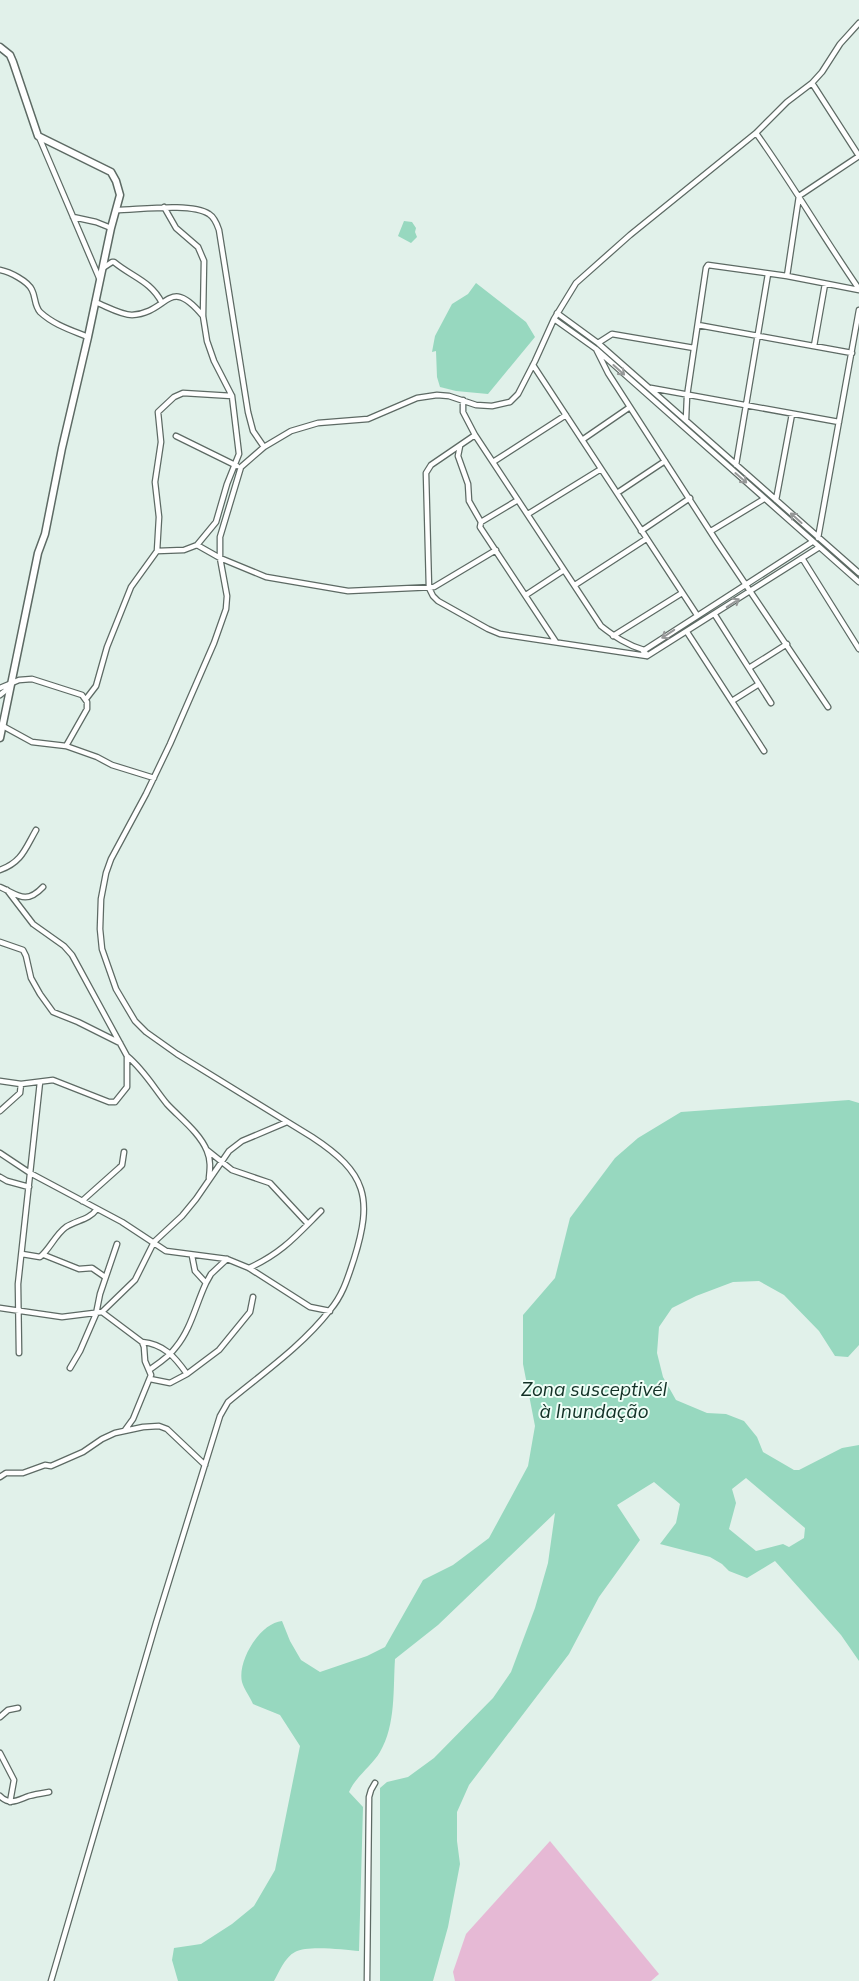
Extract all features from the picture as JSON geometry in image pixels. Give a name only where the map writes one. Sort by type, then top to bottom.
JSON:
[{"type":"street","points":[[51,1981],[156,1622],[220,1416],[228,1402],[313,1330],[339,1300],[364,1224],[362,1188],[347,1163],[334,1151],[176,1054],[146,1032],[135,1021],[125,1006],[108,970],[102,949],[100,929],[101,899],[106,873],[114,853],[154,778],[214,643],[226,609],[227,596],[220,558],[220,537],[241,467],[264,447],[291,431],[318,424],[368,419],[406,401],[426,396],[449,396],[476,405],[492,406],[510,402],[518,394],[557,313],[576,283],[614,248],[756,133],[787,102],[812,83],[822,72],[840,44],[859,23]]},
{"type":"street","points":[[0,47],[10,55],[38,136],[100,280]]},
{"type":"street","points":[[787,276],[799,196],[859,156],[812,83]]},
{"type":"street","points":[[756,133],[787,176],[859,289]]},
{"type":"street","points":[[0,738],[1,725],[38,553],[45,534],[62,448],[120,195],[111,172],[38,136]]},
{"type":"street","points":[[116,210],[164,207],[200,210],[210,214],[219,230],[248,412],[253,430],[264,447]]},
{"type":"street","points":[[157,551],[184,550],[197,545],[216,522],[227,484],[239,454],[232,396],[210,351],[202,316],[204,271],[201,253],[198,247],[176,228],[164,207]]},
{"type":"street","points":[[73,218],[96,222],[111,228]]},
{"type":"street","points":[[103,268],[114,262],[148,284],[162,303]]},
{"type":"street","points":[[686,419],[687,396],[708,265],[787,276],[859,289]]},
{"type":"street","points":[[0,270],[30,287],[33,291],[36,307],[48,318],[60,326],[88,336]]},
{"type":"street","points":[[736,465],[768,274]]},
{"type":"street","points":[[814,346],[825,284]]},
{"type":"street","points":[[95,302],[132,315],[154,308],[175,296],[182,297],[191,302],[202,316]]},
{"type":"street","points":[[818,538],[859,310]]},
{"type":"street","points":[[557,313],[598,343],[859,573]]},
{"type":"street","points":[[554,319],[596,350],[818,548],[859,582]]},
{"type":"street","points":[[698,325],[852,353]]},
{"type":"street","points":[[598,343],[612,334],[694,348]]},
{"type":"street","points":[[596,350],[608,373],[665,461],[828,707]]},
{"type":"street","points":[[533,365],[697,615]]},
{"type":"street","points":[[649,388],[839,422]]},
{"type":"street","points":[[86,699],[96,686],[107,647],[131,587],[157,551],[159,517],[155,482],[161,442],[158,412],[174,397],[183,393],[232,396]]},
{"type":"street","points":[[463,400],[463,412],[475,435],[601,626],[629,646],[644,650],[647,656]]},
{"type":"street","points":[[582,440],[630,406]]},
{"type":"street","points":[[776,500],[792,414]]},
{"type":"street","points":[[493,462],[566,415]]},
{"type":"street","points":[[475,435],[431,465],[426,473],[430,593],[438,601],[493,632],[647,656],[715,615],[818,548]]},
{"type":"street","points":[[176,436],[241,467]]},
{"type":"street","points":[[460,445],[458,456],[468,484],[469,501],[481,522],[480,527],[556,642]]},
{"type":"street","points":[[617,494],[665,461]]},
{"type":"street","points":[[528,514],[601,469]]},
{"type":"street","points":[[641,531],[690,498]]},
{"type":"street","points":[[711,531],[764,499]]},
{"type":"street","points":[[481,522],[518,500]]},
{"type":"street","points":[[574,585],[646,539]]},
{"type":"street","points":[[639,654],[812,542]]},
{"type":"street","points":[[197,545],[220,558],[266,577],[348,590],[434,587],[496,550]]},
{"type":"street","points":[[802,558],[859,649]]},
{"type":"street","points":[[526,595],[564,570]]},
{"type":"street","points":[[613,636],[682,592]]},
{"type":"street","points":[[715,615],[771,703]]},
{"type":"street","points":[[687,632],[764,751]]},
{"type":"street","points":[[749,668],[787,644]]},
{"type":"street","points":[[0,695],[19,680],[32,679],[82,695],[86,699],[87,709],[66,746]]},
{"type":"street","points":[[732,701],[759,684]]},
{"type":"street","points":[[0,688],[11,685]]},
{"type":"street","points":[[1,725],[32,742],[66,746],[112,765],[154,778]]},
{"type":"street","points":[[0,870],[15,863],[21,857],[36,830]]},
{"type":"street","points":[[0,887],[24,898],[31,897],[43,887]]},
{"type":"street","points":[[7,890],[33,924],[64,946],[72,955],[128,1056],[137,1064],[207,1150],[220,1163],[232,1170],[270,1183],[308,1224]]},
{"type":"street","points":[[0,942],[23,950],[32,978],[40,994],[54,1012],[120,1043]]},
{"type":"street","points":[[0,1081],[21,1084],[53,1080],[109,1102],[115,1102],[127,1087],[128,1056]]},
{"type":"street","points":[[19,1353],[18,1284],[39,1107],[40,1082]]},
{"type":"street","points":[[1,1108],[20,1094],[21,1084]]},
{"type":"street","points":[[0,1308],[62,1317],[102,1312],[135,1280],[154,1242],[182,1216],[229,1151],[242,1141],[287,1122]]},
{"type":"street","points":[[207,1150],[210,1166],[209,1179]]},
{"type":"street","points":[[82,1201],[122,1165],[124,1152]]},
{"type":"street","points":[[0,1154],[30,1173],[154,1242],[166,1251],[192,1256],[227,1259],[249,1268],[310,1307],[330,1311]]},
{"type":"street","points":[[0,1177],[29,1187]]},
{"type":"street","points":[[22,1254],[40,1258],[60,1232],[78,1221],[88,1218],[97,1209]]},
{"type":"street","points":[[249,1268],[278,1252],[292,1241],[321,1211]]},
{"type":"street","points":[[70,1368],[80,1351],[96,1314],[105,1277],[117,1244]]},
{"type":"street","points":[[44,1255],[79,1269],[92,1268],[105,1277]]},
{"type":"street","points":[[192,1256],[195,1271],[206,1283]]},
{"type":"street","points":[[150,1370],[178,1346],[189,1327],[206,1283],[227,1259]]},
{"type":"street","points":[[150,1379],[170,1383],[219,1350],[250,1312],[253,1298]]},
{"type":"street","points":[[102,1312],[142,1342],[150,1343],[171,1353],[186,1374]]},
{"type":"street","points":[[124,1431],[133,1420],[150,1379],[150,1370],[145,1361],[142,1342]]},
{"type":"street","points":[[0,1477],[6,1473],[23,1473],[45,1465],[51,1466],[83,1452],[102,1439],[124,1431],[159,1426],[167,1429],[205,1465]]},
{"type":"street","points":[[0,1717],[8,1710],[18,1708]]},
{"type":"street","points":[[0,1752],[14,1780],[10,1802]]},
{"type":"street","points":[[367,1981],[369,1797],[370,1790],[375,1783]]},
{"type":"street","points":[[0,1796],[10,1802],[14,1802],[31,1795],[49,1792]]},
{"type":"shaded area","points":[[550,1841],[659,1974],[651,1981],[455,1981],[453,1972],[466,1934]]},
{"type":"water","points":[[404,221],[412,222],[416,228],[417,237],[411,243],[398,236]]},
{"type":"water","points":[[476,283],[526,322],[535,337],[488,394],[456,391],[440,387],[437,377],[436,351],[432,352],[435,336],[452,304],[468,294]]},
{"type":"water","name":"Zona susceptivél à Inundação","points":[[849,1100],[859,1103],[859,1345],[848,1357],[835,1356],[819,1331],[784,1295],[759,1281],[733,1282],[696,1296],[672,1308],[659,1327],[657,1353],[663,1377],[676,1400],[707,1413],[726,1414],[744,1421],[757,1437],[763,1452],[794,1470],[799,1470],[842,1448],[859,1445],[859,1661],[841,1635],[775,1561],[747,1578],[729,1571],[710,1557],[660,1544],[676,1523],[680,1504],[654,1482],[617,1505],[640,1540],[599,1597],[569,1654],[469,1785],[457,1812],[457,1841],[460,1864],[448,1927],[433,1981],[380,1981],[380,1788],[387,1782],[408,1777],[434,1758],[493,1698],[511,1672],[535,1608],[548,1563],[555,1513],[438,1625],[395,1659],[393,1707],[389,1730],[380,1752],[349,1792],[363,1807],[359,1951],[326,1948],[295,1952],[288,1957],[274,1981],[178,1981],[172,1960],[174,1948],[201,1944],[232,1924],[254,1906],[275,1870],[300,1746],[280,1715],[253,1704],[244,1687],[241,1673],[252,1644],[266,1628],[282,1621],[290,1641],[301,1660],[320,1672],[367,1656],[385,1647],[423,1580],[453,1565],[489,1538],[528,1466],[535,1426],[523,1364],[523,1315],[555,1278],[570,1218],[615,1158],[638,1138],[681,1112]],"holes":[[[746,1478],[805,1528],[804,1538],[789,1547],[783,1544],[756,1551],[729,1529],[736,1503],[732,1489]]]}]
